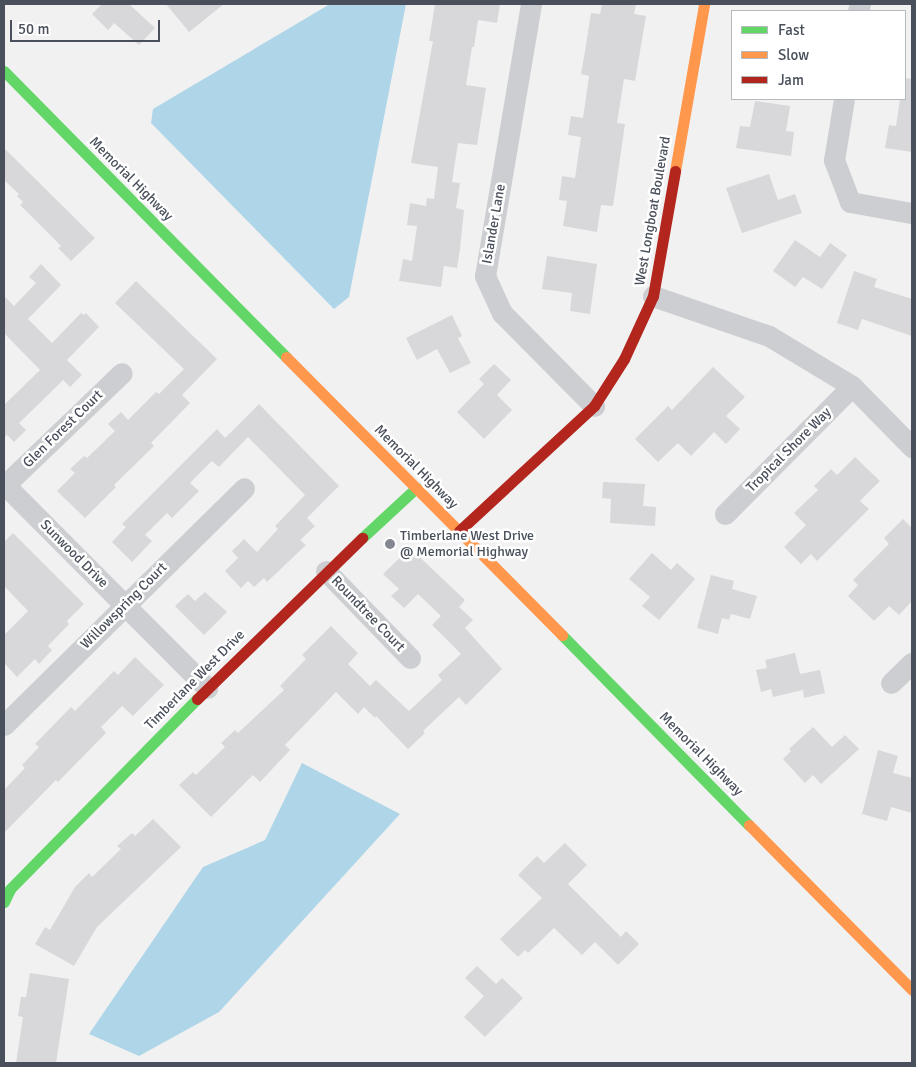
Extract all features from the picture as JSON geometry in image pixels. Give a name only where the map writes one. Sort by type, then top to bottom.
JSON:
[{"type":"street","name":"Islander Lane","points":[[531,4],[485,276],[502,313],[594,406]]},
{"type":"street","name":"West Longboat Boulevard","points":[[459,531],[594,406],[624,359],[653,296],[704,4]]},
{"type":"street","name":"Memorial Highway","points":[[4,71],[912,990]]},
{"type":"street","points":[[844,100],[834,160],[850,202],[912,213]]},
{"type":"street","points":[[653,296],[769,336],[852,386],[912,447]]},
{"type":"street","name":"Glen Forest Court","points":[[4,485],[122,373]]},
{"type":"street","name":"Tropical Shore Way","points":[[725,514],[852,386]]},
{"type":"street","name":"Sunwood Drive","points":[[4,485],[207,688]]},
{"type":"street","name":"Willowspring Court","points":[[4,725],[244,488]]},
{"type":"street","name":"Timberlane West Drive","points":[[4,902],[10,890],[207,688],[326,571],[416,488]]},
{"type":"street","name":"Roundtree Court","points":[[326,571],[410,658]]},
{"type":"street","points":[[891,683],[912,662]]},
{"type":"water","points":[[330,4],[406,4],[349,297],[334,309],[151,123],[153,109]]},
{"type":"water","points":[[302,763],[400,814],[219,1012],[139,1056],[89,1034],[203,867],[265,840]]},
{"type":"building","points":[[102,4],[129,4],[155,28],[139,45],[114,23],[108,30],[92,14]]},
{"type":"building","points":[[166,4],[224,4],[189,32]]},
{"type":"building","points":[[435,4],[500,4],[497,23],[478,20],[474,47],[472,47],[466,85],[486,88],[477,145],[458,143],[452,182],[460,183],[456,208],[464,210],[460,249],[457,268],[444,266],[441,287],[399,281],[403,259],[412,261],[417,226],[407,225],[410,203],[426,206],[427,198],[434,199],[438,167],[411,163],[433,41],[429,41]]},
{"type":"building","points":[[602,4],[636,4],[634,14],[646,16],[635,81],[624,79],[617,123],[625,124],[613,206],[601,205],[597,232],[563,226],[567,201],[559,200],[562,176],[575,178],[581,137],[568,135],[571,116],[583,118],[589,76],[581,74],[591,13],[600,14]]},
{"type":"building","points":[[906,78],[912,79],[912,152],[885,148],[889,125],[896,126],[900,100],[906,100]]},
{"type":"building","points":[[755,101],[790,106],[786,131],[794,132],[791,156],[736,148],[740,126],[750,127]]},
{"type":"building","points":[[4,148],[95,238],[71,261],[58,248],[61,246],[20,205],[23,202],[17,196],[19,194],[4,180]]},
{"type":"building","points":[[769,174],[778,200],[795,194],[802,213],[742,233],[726,188]]},
{"type":"building","points":[[795,240],[820,257],[830,243],[847,255],[822,289],[803,277],[795,287],[773,271]]},
{"type":"building","points":[[547,256],[597,264],[590,314],[570,311],[572,293],[542,289]]},
{"type":"building","points":[[41,264],[61,285],[28,319],[52,343],[81,313],[84,315],[86,313],[99,327],[67,360],[82,375],[70,387],[63,380],[19,423],[26,430],[14,442],[7,435],[4,438],[4,405],[40,370],[4,333],[4,296],[14,306],[36,283],[29,277]]},
{"type":"building","points":[[854,271],[877,279],[874,287],[912,299],[912,336],[862,319],[858,330],[837,323]]},
{"type":"building","points":[[136,281],[217,359],[182,395],[190,403],[151,443],[154,446],[114,485],[116,487],[85,518],[57,491],[75,473],[70,469],[84,456],[87,458],[115,431],[108,424],[121,412],[128,420],[156,392],[159,394],[184,369],[115,303]]},
{"type":"building","points":[[452,315],[462,336],[458,338],[471,363],[450,373],[437,349],[417,360],[406,338]]},
{"type":"building","points":[[494,364],[511,380],[497,395],[512,410],[484,439],[457,412],[484,384],[479,379]]},
{"type":"building","points":[[713,367],[745,397],[726,416],[740,429],[726,444],[714,432],[691,456],[678,443],[658,462],[635,439],[668,406],[672,410]]},
{"type":"building","points":[[259,404],[339,486],[307,518],[315,526],[300,540],[306,545],[267,582],[264,578],[254,587],[248,581],[241,588],[225,571],[238,558],[232,551],[244,539],[257,552],[278,529],[275,526],[305,495],[248,437],[219,467],[212,461],[190,483],[199,491],[172,518],[167,513],[145,535],[152,541],[132,562],[112,542],[126,527],[122,524],[217,429],[225,438]]},
{"type":"building","points":[[855,457],[880,481],[860,501],[869,509],[817,561],[811,554],[801,564],[784,547],[806,525],[794,513],[818,490],[814,486],[831,469],[837,475]]},
{"type":"building","points":[[603,482],[645,484],[643,506],[656,507],[655,526],[610,523],[611,499],[602,498]]},
{"type":"building","points":[[903,519],[912,528],[912,601],[899,615],[889,606],[874,621],[848,596],[858,585],[853,580],[889,544],[884,538]]},
{"type":"building","points":[[13,533],[84,604],[67,621],[69,624],[48,646],[52,650],[39,664],[35,659],[17,677],[4,663],[4,635],[28,611],[4,586],[4,542]]},
{"type":"building","points":[[410,548],[465,600],[459,607],[473,620],[465,628],[502,669],[466,705],[459,697],[423,731],[425,733],[408,749],[376,716],[375,718],[364,707],[358,714],[336,692],[285,745],[290,750],[260,782],[253,775],[211,817],[179,785],[193,772],[196,775],[225,747],[221,743],[235,730],[238,733],[284,690],[280,686],[306,659],[302,655],[331,626],[358,653],[348,664],[370,686],[376,680],[409,711],[442,680],[438,675],[461,654],[432,625],[441,616],[418,594],[404,608],[391,596],[399,589],[383,574]]},
{"type":"building","points":[[652,553],[671,570],[677,563],[695,579],[659,620],[642,606],[650,597],[629,579]]},
{"type":"building","points":[[711,575],[734,581],[732,589],[757,596],[750,619],[731,614],[729,620],[722,618],[718,634],[697,628]]},
{"type":"building","points":[[205,592],[227,612],[204,635],[175,606],[188,594],[195,601]]},
{"type":"building","points":[[795,653],[800,674],[820,670],[825,693],[804,698],[803,690],[773,697],[771,689],[761,692],[756,670],[767,668],[765,660]]},
{"type":"building","points":[[135,657],[164,685],[133,716],[122,706],[101,727],[106,733],[4,833],[4,790],[25,768],[22,765],[39,747],[35,744],[71,707],[75,711],[114,671],[118,675]]},
{"type":"building","points":[[813,727],[832,747],[845,735],[859,749],[821,784],[813,775],[805,783],[783,759],[791,751],[789,749]]},
{"type":"building","points":[[878,750],[898,756],[893,773],[912,778],[912,813],[891,807],[887,821],[862,814]]},
{"type":"building","points":[[153,819],[181,847],[97,927],[74,966],[35,944],[45,927],[50,930],[75,887],[89,873],[92,877],[121,849],[117,846],[132,833],[135,836]]},
{"type":"building","points":[[565,843],[587,865],[568,884],[621,937],[626,931],[639,944],[618,965],[595,942],[582,955],[554,928],[528,953],[525,950],[518,957],[500,939],[542,898],[518,875],[537,856],[544,863]]},
{"type":"building","points":[[477,966],[496,984],[502,978],[523,998],[485,1037],[464,1017],[484,996],[465,978]]},
{"type":"building","points":[[30,973],[69,979],[56,1063],[16,1063],[23,1017],[18,1016],[21,997],[26,997]]},
{"type":"traffic: fast","points":[[4,71],[286,357]]},
{"type":"traffic: fast","points":[[362,538],[416,488]]},
{"type":"traffic: fast","points":[[562,635],[749,825]]},
{"type":"traffic: fast","points":[[4,902],[10,889],[197,699]]},
{"type":"traffic: slow","points":[[675,171],[704,4]]},
{"type":"traffic: slow","points":[[286,357],[562,635]]},
{"type":"traffic: slow","points":[[749,825],[912,990]]},
{"type":"traffic: jam","points":[[459,531],[594,406],[624,359],[653,296],[675,171]]},
{"type":"traffic: jam","points":[[197,699],[362,538]]},
{"type":"place","name":"Timberlane West Drive @ Memorial Highway","points":[[390,544]]}]
